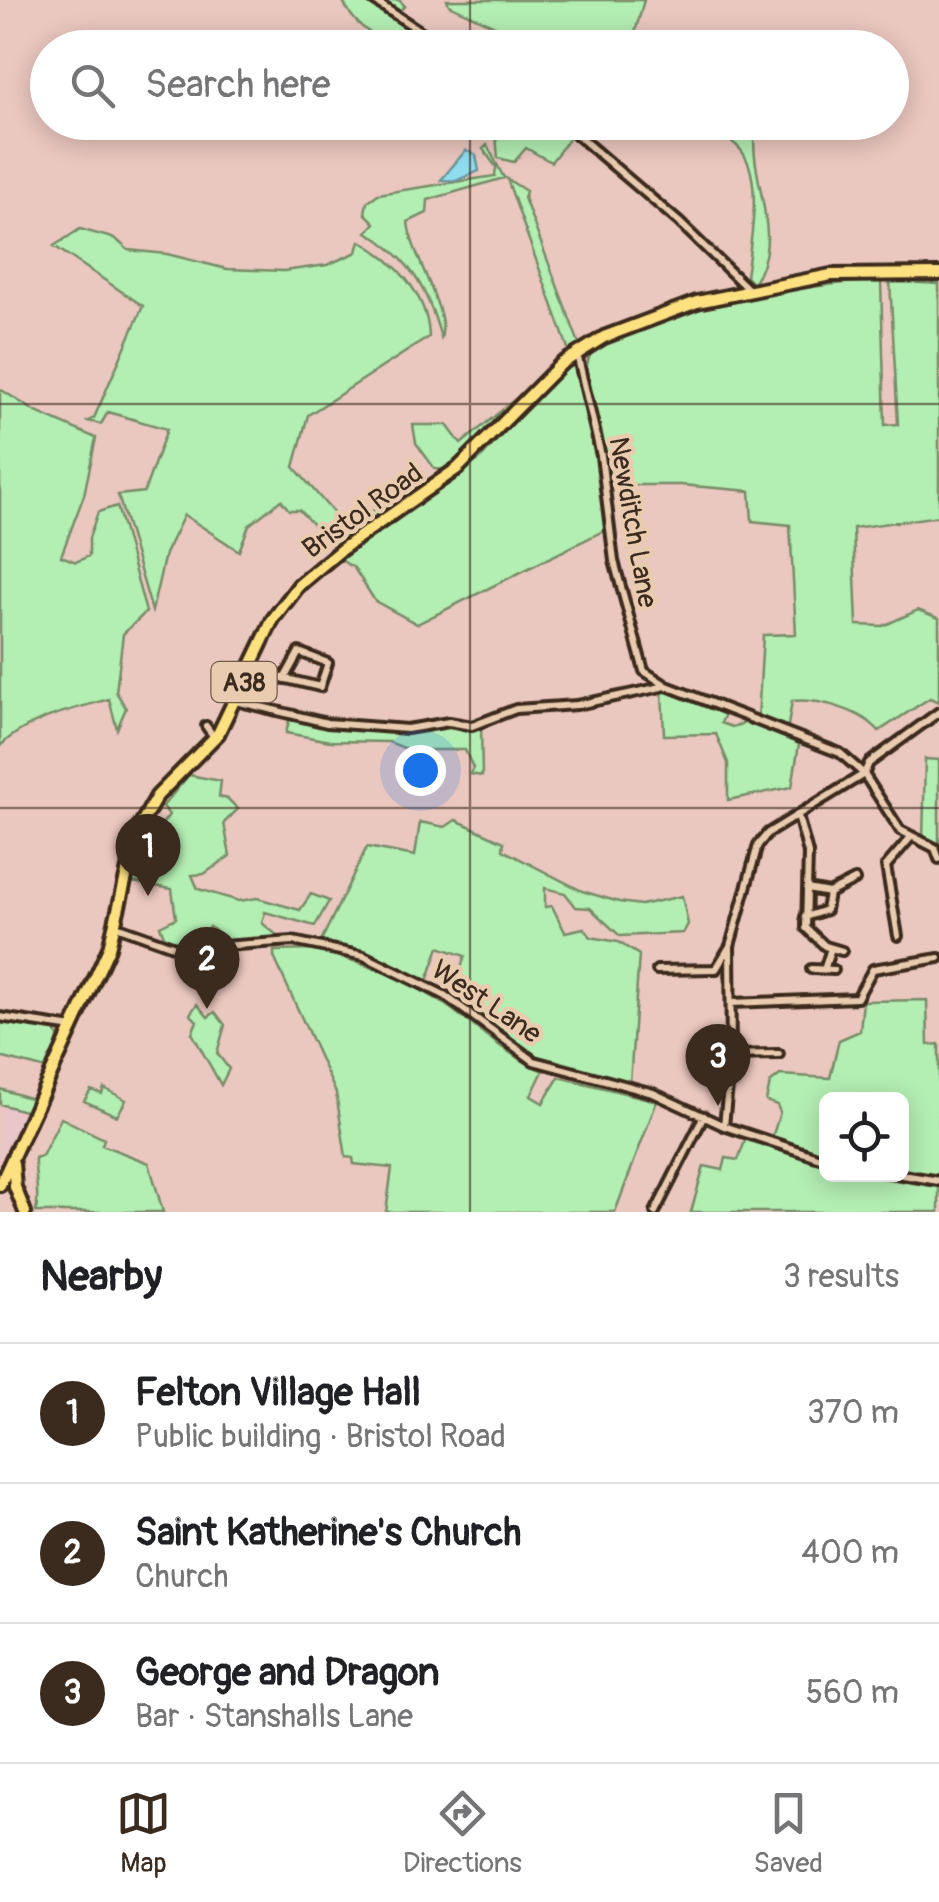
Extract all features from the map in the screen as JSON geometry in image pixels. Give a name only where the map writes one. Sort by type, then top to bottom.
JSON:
[{"type":"highway","name":"A38","points":[[577,353],[636,324],[697,302],[831,275],[939,274]]},
{"type":"highway","name":"Bristol Road","points":[[0,1185],[74,1028],[116,926],[124,871],[147,812],[215,738],[273,620],[299,586],[342,549],[479,450],[577,353]]},
{"type":"highway","points":[[12,1162],[23,1210]]},
{"type":"highway","points":[[0,1193],[17,1191]]},
{"type":"street","points":[[373,0],[419,30]]},
{"type":"street","points":[[583,140],[679,222],[750,291]]},
{"type":"street","name":"Newditch Lane","points":[[577,353],[600,456],[612,551],[631,635],[644,671],[667,686]]},
{"type":"street","points":[[249,670],[284,679],[320,687],[328,663],[300,652],[284,679]]},
{"type":"street","points":[[236,700],[327,723],[407,729],[448,722],[472,726],[516,708],[578,705],[667,686],[840,753],[864,774],[900,830],[935,848],[939,859]]},
{"type":"street","points":[[657,970],[716,969],[730,946],[758,844],[864,774],[869,763],[939,712]]},
{"type":"street","points":[[206,726],[215,738]]},
{"type":"street","points":[[798,816],[808,852],[805,917],[810,936],[842,951]]},
{"type":"street","points":[[898,936],[886,866],[911,836]]},
{"type":"street","points":[[806,889],[829,893],[855,880]]},
{"type":"street","points":[[805,917],[826,910],[829,893]]},
{"type":"street","name":"West Lane","points":[[116,926],[192,950],[293,941],[364,956],[428,985],[534,1061],[653,1093],[724,1126],[819,1158]]},
{"type":"street","points":[[724,1126],[731,1055],[730,946]]},
{"type":"street","points":[[825,966],[832,948]]},
{"type":"street","points":[[732,1004],[857,998],[874,969],[939,958]]},
{"type":"street","points":[[811,970],[825,966],[834,970]]},
{"type":"street","points":[[0,1017],[74,1028]]},
{"type":"street","points":[[731,1055],[780,1054]]},
{"type":"street","points":[[655,1212],[704,1116]]},
{"type":"street","points":[[909,1176],[939,1181]]},
{"type":"shaded area","points":[[0,1104],[28,1112],[0,1163]]},
{"type":"green space","points":[[342,0],[399,0],[405,6],[398,12],[411,29],[419,30],[366,30]]},
{"type":"green space","points":[[447,0],[644,0],[636,30],[504,30],[449,5]]},
{"type":"green space","points":[[496,140],[568,140],[551,162],[526,148],[514,162],[498,158]]},
{"type":"green space","points":[[730,140],[754,140],[766,225],[763,265],[753,284],[746,277],[754,208],[751,172]]},
{"type":"green space","points":[[487,145],[504,178],[428,200],[427,213],[408,222],[440,314],[441,338],[423,290],[406,264],[367,232],[375,223],[365,213],[367,202],[378,194],[495,176],[496,167],[483,149]]},
{"type":"green space","points":[[507,179],[526,191],[524,198],[580,346],[570,354]]},
{"type":"green space","points":[[80,229],[116,239],[128,250],[167,254],[227,269],[284,271],[327,265],[357,252],[360,241],[385,258],[416,293],[429,337],[308,415],[294,467],[349,531],[417,473],[425,479],[423,489],[334,547],[299,510],[289,510],[281,500],[249,525],[239,551],[184,515],[165,554],[152,611],[118,495],[144,492],[167,429],[108,412],[101,424],[88,421],[94,418],[143,306],[54,246]]},
{"type":"green space","points":[[881,281],[885,425],[898,424],[890,281],[939,284],[939,516],[853,528],[857,625],[883,626],[918,610],[939,618],[939,702],[930,698],[879,731],[862,717],[839,707],[792,701],[787,732],[758,720],[763,635],[796,634],[790,525],[752,521],[750,491],[681,485],[607,485],[587,363],[594,350],[648,323],[776,293]]},
{"type":"green space","points":[[576,361],[595,436],[607,529],[417,624],[375,601],[354,568],[339,559],[480,459],[554,378]]},
{"type":"green space","points":[[548,372],[446,470],[435,469],[416,443],[413,425],[447,425],[461,444]]},
{"type":"green space","points":[[0,389],[36,412],[96,438],[84,495],[61,556],[76,562],[89,556],[89,538],[98,512],[117,506],[146,612],[123,634],[116,692],[126,708],[117,729],[109,699],[37,722],[0,746]]},
{"type":"green space","points":[[662,690],[725,714],[721,723],[732,727],[748,722],[799,744],[792,787],[728,800],[728,763],[716,734],[664,735]]},
{"type":"green space","points":[[290,717],[338,725],[481,725],[482,776],[470,774],[473,768],[465,750],[409,750],[389,742],[330,741],[286,733]]},
{"type":"green space","points":[[925,759],[939,760],[939,848],[923,841]]},
{"type":"green space","points":[[189,775],[221,781],[219,797],[228,799],[238,809],[224,823],[230,856],[204,874],[192,875],[198,889],[239,901],[257,898],[300,910],[311,894],[329,901],[315,926],[265,912],[262,923],[278,936],[273,939],[227,946],[224,936],[209,927],[200,943],[167,943],[160,926],[176,918],[172,889],[132,882],[138,856],[169,815],[163,806]]},
{"type":"green space","points":[[456,820],[504,842],[503,850],[582,891],[641,905],[682,896],[688,924],[683,933],[620,936],[590,908],[576,907],[565,893],[545,888],[545,907],[552,906],[565,932],[584,928],[591,937],[618,942],[639,955],[630,1083],[540,1058],[451,997],[465,956],[439,947],[427,981],[360,950],[321,941],[367,847],[415,856],[420,822],[445,827]]},
{"type":"green space","points":[[314,950],[378,970],[438,1000],[502,1047],[543,1071],[531,1096],[543,1103],[559,1077],[657,1101],[615,1212],[386,1212],[392,1168],[354,1164],[353,1158],[346,1157],[336,1093],[274,957],[274,951]]},
{"type":"green space","points":[[927,1000],[928,1045],[939,1044],[939,1175],[909,1172],[909,1092],[819,1092],[819,1153],[772,1138],[780,1112],[777,1105],[766,1101],[770,1083],[780,1075],[830,1078],[839,1040],[860,1031],[863,1001]]},
{"type":"green space","points":[[197,1004],[208,1017],[215,1012],[225,1025],[217,1053],[229,1069],[221,1085],[192,1033],[197,1021],[190,1014]]},
{"type":"green space","points":[[0,1021],[54,1026],[58,1037],[50,1070],[0,1057]]},
{"type":"green space","points":[[104,1088],[126,1100],[117,1116],[84,1101],[91,1090],[102,1094]]},
{"type":"green space","points":[[0,1089],[36,1100],[31,1113],[0,1104]]},
{"type":"green space","points":[[61,1118],[104,1139],[102,1145],[149,1163],[163,1212],[36,1212],[35,1158],[42,1156]]},
{"type":"green space","points":[[746,1138],[819,1164],[819,1182],[906,1182],[939,1187],[939,1212],[691,1212],[704,1166],[723,1170],[726,1158],[738,1160]]},
{"type":"water","points":[[466,150],[476,155],[479,171],[456,181],[441,180]]},
{"type":"place","name":"Felton Village Hall","points":[[148,896]]},
{"type":"place","name":"Saint Katherine's Church","points":[[207,1009]]},
{"type":"place","name":"George and Dragon","points":[[718,1106]]}]
